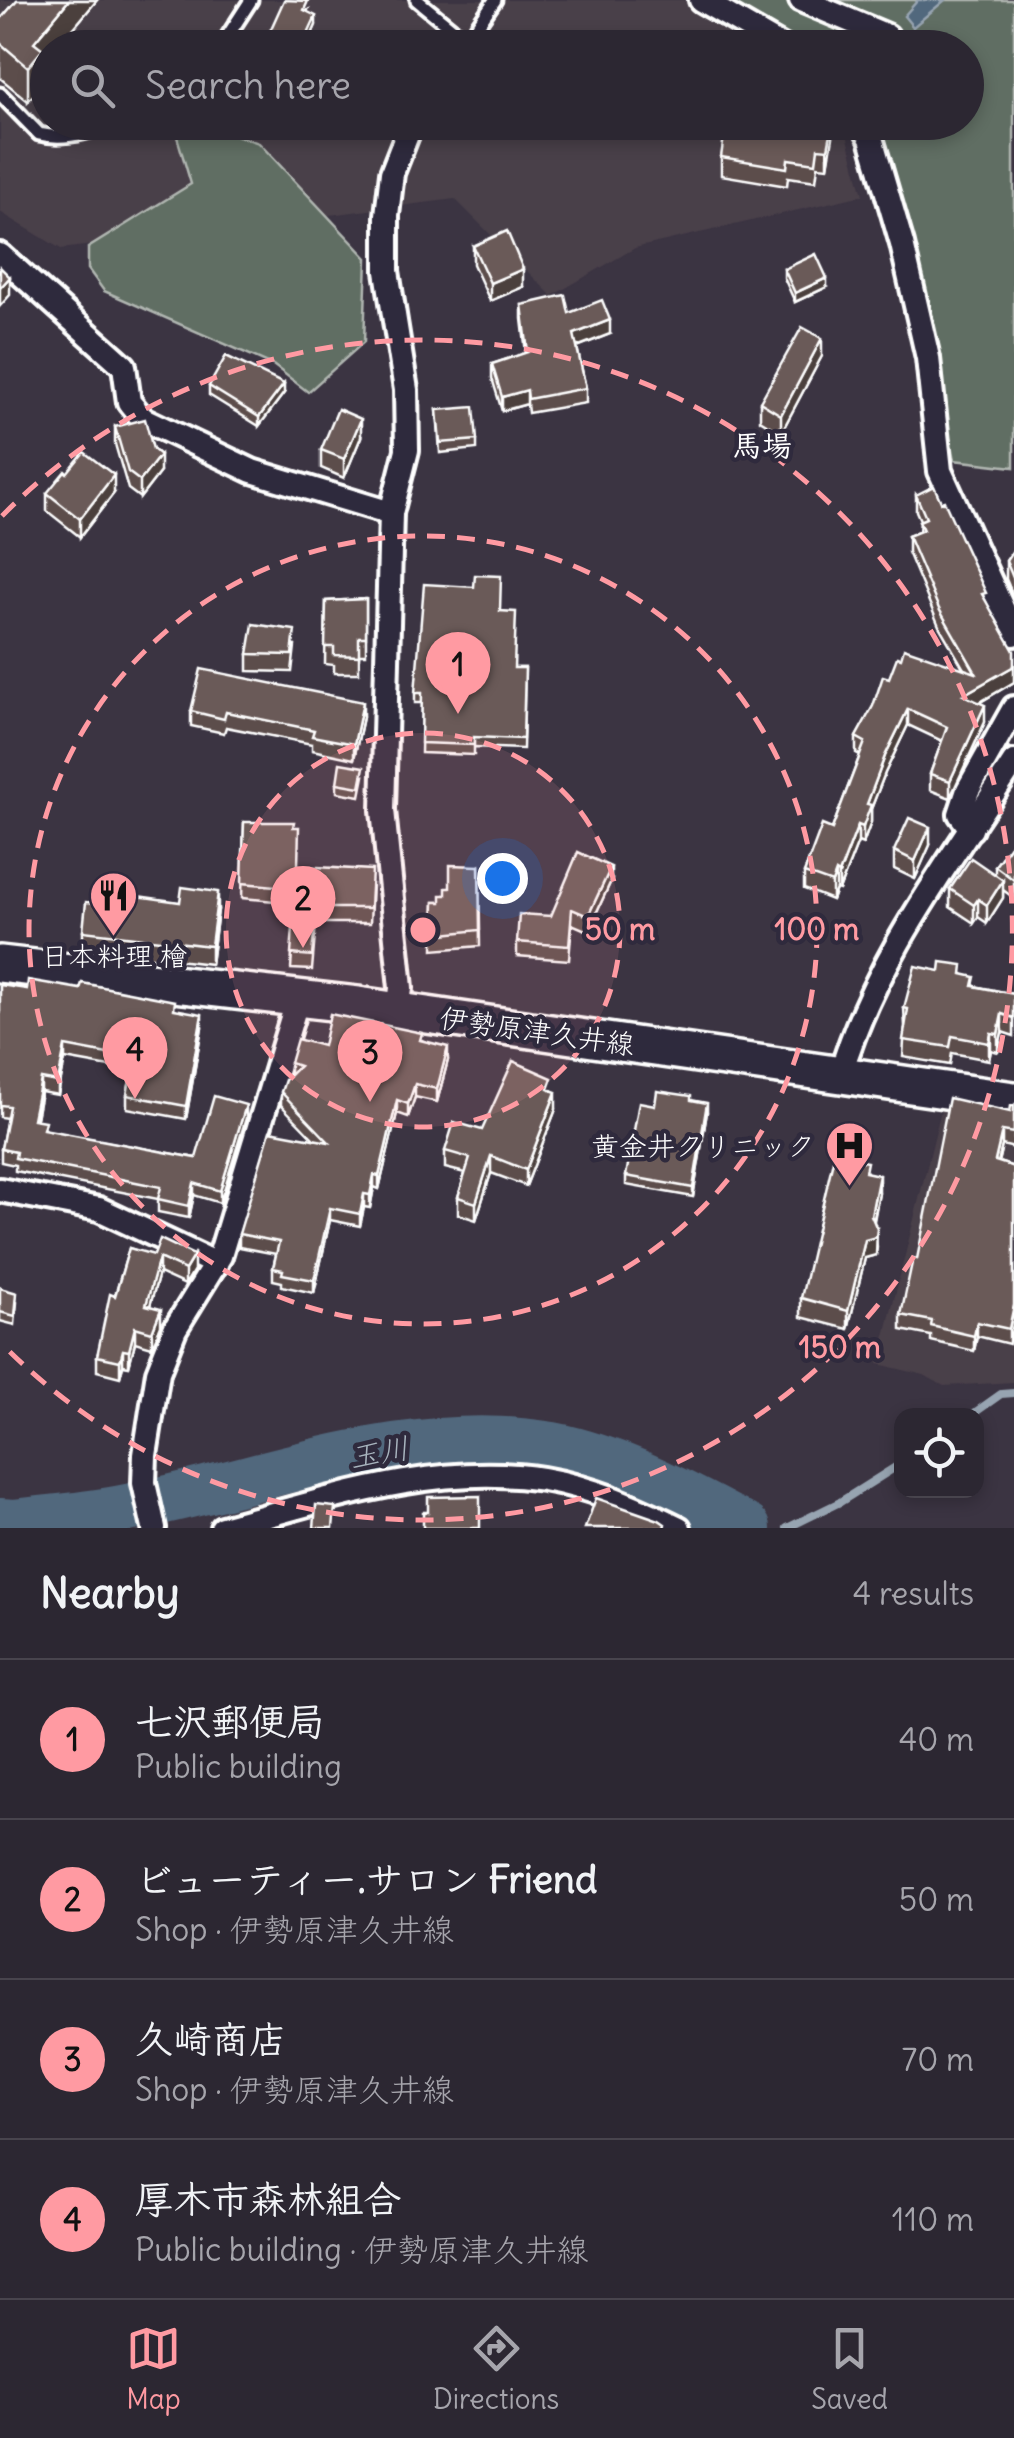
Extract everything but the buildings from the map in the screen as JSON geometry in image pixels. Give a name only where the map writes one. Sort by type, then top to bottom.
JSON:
[{"type":"main road","name":"伊勢原津久井線","points":[[0,964],[298,998],[1014,1100]]},
{"type":"street","points":[[701,0],[753,30]]},
{"type":"street","points":[[801,0],[873,30]]},
{"type":"street","points":[[398,1012],[401,988],[383,810],[391,513],[407,450],[407,420],[388,271],[387,214],[392,173],[405,140]]},
{"type":"street","points":[[872,140],[902,244],[928,358],[940,472],[1014,634]]},
{"type":"street","points":[[0,255],[124,366],[129,402],[143,419],[252,471],[391,513]]},
{"type":"street","points":[[971,829],[960,814],[968,790],[1014,708]]},
{"type":"street","points":[[841,1073],[850,1041],[908,927],[1014,762]]},
{"type":"street","points":[[154,1528],[144,1483],[158,1372],[175,1329],[216,1264],[298,998]]},
{"type":"street","points":[[0,1190],[99,1209],[216,1264]]},
{"type":"street","points":[[222,1528],[378,1486],[473,1474],[543,1479],[587,1490],[679,1528]]},
{"type":"lane","points":[[231,30],[250,0]]},
{"type":"lane","points":[[417,0],[449,30]]},
{"type":"lane","points":[[474,30],[495,0]]},
{"type":"lane","points":[[0,94],[30,125]]},
{"type":"shaded area","points":[[0,0],[684,0],[707,17],[735,30],[30,30],[30,140],[848,140],[863,195],[635,248],[552,296],[455,199],[61,249],[0,212]]},
{"type":"shaded area","points":[[942,1106],[1014,1117],[1014,1382],[944,1386],[924,1375],[878,1364]]},
{"type":"green space","points":[[721,0],[1014,0],[1014,467],[954,460],[911,234],[883,140],[984,140],[984,30],[773,30]]},
{"type":"green space","points":[[178,140],[259,143],[367,258],[364,342],[308,392],[273,365],[104,291],[88,269],[88,248],[191,184]]},
{"type":"water","points":[[918,0],[945,0],[913,27],[904,16]]},
{"type":"waterway","points":[[981,1408],[1001,1394],[1014,1393]]},
{"type":"waterway","name":"玉川","points":[[0,1522],[113,1511],[391,1448],[498,1440],[552,1446],[602,1460],[652,1480],[747,1528]]},
{"type":"waterway","points":[[787,1528],[840,1502],[894,1468]]},
{"type":"place","name":"七沢郵便局","points":[[458,714]]},
{"type":"place","name":"日本料理 檜","points":[[114,938]]},
{"type":"place","name":"ビューティー.サロン Friend","points":[[303,948]]},
{"type":"place","name":"厚木市森林組合","points":[[135,1099]]},
{"type":"place","name":"久崎商店","points":[[370,1102]]},
{"type":"place","name":"黄金井クリニック","points":[[850,1188]]},
{"type":"district","name":"馬場","points":[[762,445]]}]
